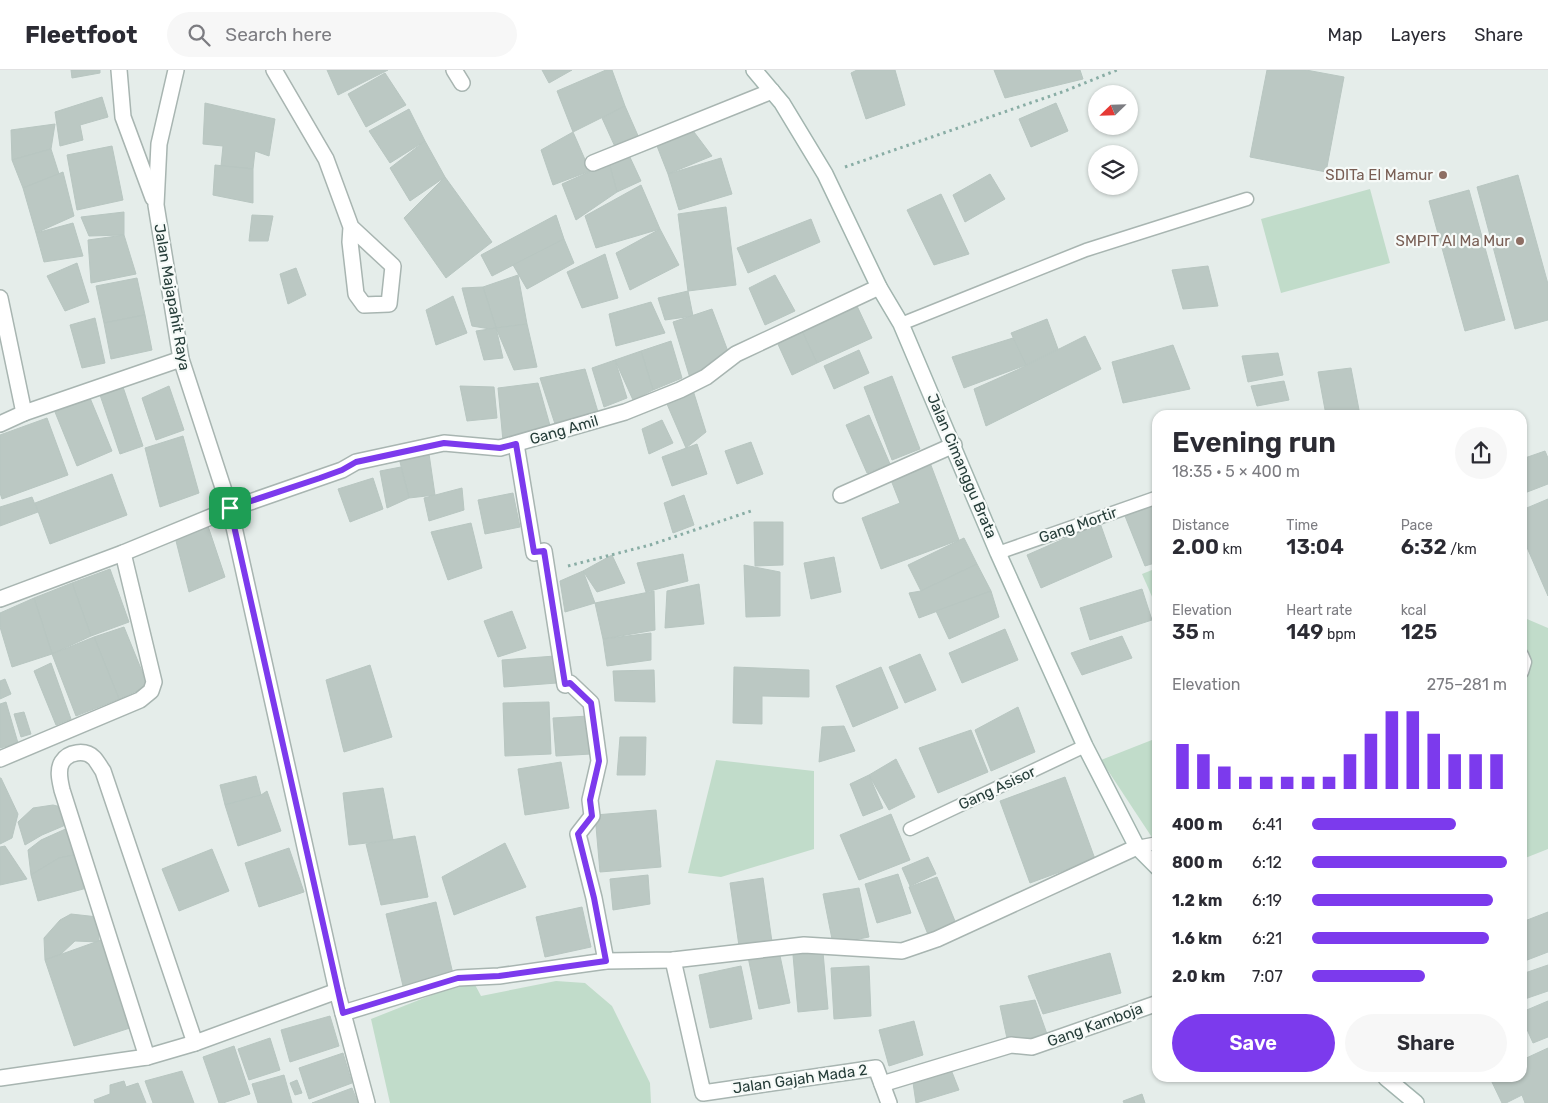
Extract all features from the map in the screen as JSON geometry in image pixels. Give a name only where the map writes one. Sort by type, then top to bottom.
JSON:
[{"type":"street","points":[[119,70],[123,117],[156,205]]},
{"type":"street","name":"Jalan Majapahit Raya","points":[[176,70],[159,144],[156,205],[181,359],[230,508],[337,991],[367,1103]]},
{"type":"street","points":[[274,70],[326,159],[351,227],[350,242],[356,294],[364,305],[389,304],[392,266],[351,227]]},
{"type":"street","name":"Jalan Cimanggu Brata","points":[[754,70],[782,103],[825,174],[879,287],[901,324],[954,445],[998,553],[1085,746],[1137,847],[1152,862]]},
{"type":"street","points":[[593,163],[772,91]]},
{"type":"street","name":"Gang Amil","points":[[0,599],[123,553],[230,508],[342,470],[356,462],[444,443],[500,448],[625,412],[680,390],[706,377],[736,354],[879,287]]},
{"type":"street","points":[[0,298],[24,413]]},
{"type":"street","points":[[0,424],[24,413],[181,359]]},
{"type":"street","points":[[516,444],[534,552],[544,551],[565,684],[570,683],[591,703],[599,761],[590,800],[592,816],[578,834],[594,898],[606,961]]},
{"type":"street","points":[[841,495],[954,445]]},
{"type":"street","points":[[0,759],[140,700],[151,692],[154,682],[123,553]]},
{"type":"street","points":[[147,1057],[62,790],[59,775],[61,763],[70,754],[81,752],[93,757],[103,771],[195,1043]]},
{"type":"street","points":[[343,1013],[458,978],[499,976],[606,961],[673,960],[804,945],[902,950],[937,939],[1137,847]]},
{"type":"street","name":"Jalan Gajah Mada 2","points":[[673,960],[702,1093],[876,1068],[889,1103]]},
{"type":"street","points":[[0,1078],[147,1057],[195,1043],[337,991]]},
{"type":"street","name":"Gang Kamboja","points":[[882,1084],[1011,1045],[1032,1047],[1152,1005]]},
{"type":"street","points":[[1391,1082],[1416,1103]]},
{"type":"lane","points":[[901,324],[1086,250],[1247,199]]},
{"type":"lane","name":"Gang Mortir","points":[[998,553],[1152,499]]},
{"type":"lane","name":"Gang Asisor","points":[[910,829],[1085,746]]},
{"type":"lane","points":[[1137,847],[1152,843]]},
{"type":"path","points":[[1103,70],[1106,76]]},
{"type":"path","points":[[825,174],[1106,76],[1118,70]]},
{"type":"path","points":[[547,571],[650,545],[754,510]]},
{"type":"green space","points":[[1370,189],[1390,263],[1281,293],[1261,219]]},
{"type":"green space","points":[[1152,570],[1152,597],[1142,574]]},
{"type":"green space","points":[[1527,619],[1548,628],[1548,849],[1527,857]]},
{"type":"green space","points":[[1152,740],[1152,837],[1101,760]]},
{"type":"green space","points":[[716,760],[814,771],[814,849],[721,877],[688,873]]},
{"type":"green space","points":[[472,979],[481,996],[556,981],[585,983],[612,1006],[650,1083],[651,1103],[390,1103],[371,1019]]},
{"type":"building","points":[[71,70],[100,70],[100,73],[72,78]]},
{"type":"building","points":[[327,70],[388,70],[338,95]]},
{"type":"building","points":[[542,70],[572,70],[549,83]]},
{"type":"building","points":[[606,70],[612,70],[625,106],[573,132],[557,91]]},
{"type":"building","points":[[857,70],[895,70],[905,105],[866,119],[851,73]]},
{"type":"building","points":[[994,70],[1080,70],[1083,79],[1005,98]]},
{"type":"building","points":[[1267,70],[1306,70],[1344,77],[1326,172],[1250,157]]},
{"type":"building","points":[[385,73],[406,105],[366,127],[348,94]]},
{"type":"building","points":[[102,97],[108,117],[80,125],[83,140],[60,146],[55,112]]},
{"type":"building","points":[[205,103],[275,119],[269,156],[255,151],[253,169],[221,166],[223,146],[203,144]]},
{"type":"building","points":[[1056,103],[1068,131],[1031,147],[1019,119]]},
{"type":"building","points":[[625,106],[639,138],[616,149],[602,118]]},
{"type":"building","points":[[409,109],[425,141],[390,163],[369,131]]},
{"type":"building","points":[[55,124],[51,149],[12,160],[11,130]]},
{"type":"building","points":[[573,132],[590,171],[553,185],[541,150]]},
{"type":"building","points":[[694,132],[712,156],[668,174],[657,146]]},
{"type":"building","points":[[425,141],[445,177],[410,201],[390,168]]},
{"type":"building","points":[[112,146],[123,200],[77,210],[67,155]]},
{"type":"building","points":[[51,149],[59,174],[23,188],[12,160]]},
{"type":"building","points":[[628,153],[641,181],[617,192],[609,163]]},
{"type":"building","points":[[721,158],[732,194],[679,210],[668,174]]},
{"type":"building","points":[[609,163],[617,192],[576,220],[562,184]]},
{"type":"building","points":[[215,165],[253,169],[253,203],[213,195]]},
{"type":"building","points":[[63,172],[74,216],[36,233],[23,188]]},
{"type":"building","points":[[990,174],[1005,199],[965,222],[953,195]]},
{"type":"building","points":[[1518,175],[1548,284],[1548,320],[1515,329],[1477,187]]},
{"type":"building","points":[[445,177],[492,242],[446,278],[404,218]]},
{"type":"building","points":[[641,185],[660,229],[596,248],[585,216]]},
{"type":"building","points":[[1469,190],[1505,320],[1465,331],[1429,201]]},
{"type":"building","points":[[941,194],[969,254],[934,265],[907,210]]},
{"type":"building","points":[[726,207],[736,285],[688,291],[678,214]]},
{"type":"building","points":[[124,212],[124,235],[89,236],[81,217]]},
{"type":"building","points":[[252,215],[273,216],[268,241],[249,241]]},
{"type":"building","points":[[556,215],[564,239],[492,276],[481,255]]},
{"type":"building","points":[[811,219],[820,242],[748,273],[737,248]]},
{"type":"building","points":[[73,223],[83,256],[44,262],[36,233]]},
{"type":"building","points":[[660,229],[679,265],[630,290],[616,253]]},
{"type":"building","points":[[124,235],[136,274],[91,283],[88,240]]},
{"type":"building","points":[[564,239],[574,263],[527,289],[513,265]]},
{"type":"building","points":[[605,254],[618,298],[582,308],[567,272]]},
{"type":"building","points":[[77,263],[89,302],[65,311],[47,276]]},
{"type":"building","points":[[1208,266],[1218,306],[1183,309],[1172,270]]},
{"type":"building","points":[[296,268],[306,295],[288,304],[280,274]]},
{"type":"building","points":[[518,275],[527,324],[496,328],[483,287]]},
{"type":"building","points":[[775,275],[795,311],[765,325],[749,288]]},
{"type":"building","points":[[137,278],[145,315],[104,323],[96,286]]},
{"type":"building","points":[[483,287],[496,328],[472,326],[462,288]]},
{"type":"building","points":[[688,291],[693,316],[665,320],[658,298]]},
{"type":"building","points":[[453,296],[467,333],[436,345],[426,310]]},
{"type":"building","points":[[651,302],[665,333],[616,346],[609,314]]},
{"type":"building","points":[[857,306],[872,338],[817,363],[802,331]]},
{"type":"building","points":[[712,309],[729,354],[690,378],[673,322]]},
{"type":"building","points":[[145,315],[152,350],[111,359],[104,323]]},
{"type":"building","points":[[95,318],[105,363],[82,368],[70,325]]},
{"type":"building","points":[[1047,319],[1058,349],[1026,365],[1011,333]]},
{"type":"building","points":[[527,324],[537,367],[514,370],[496,328]]},
{"type":"building","points":[[496,328],[503,358],[484,360],[476,331]]},
{"type":"building","points":[[802,331],[817,363],[792,375],[777,342]]},
{"type":"building","points":[[1085,336],[1101,369],[986,426],[974,389]]},
{"type":"building","points":[[1013,338],[1026,365],[964,388],[952,357]]},
{"type":"building","points":[[671,341],[682,378],[653,390],[641,351]]},
{"type":"building","points":[[1173,345],[1190,389],[1123,403],[1112,362]]},
{"type":"building","points":[[859,350],[869,373],[834,389],[824,366]]},
{"type":"building","points":[[641,351],[653,390],[633,400],[615,360]]},
{"type":"building","points":[[1278,353],[1283,375],[1248,382],[1242,356]]},
{"type":"building","points":[[615,360],[627,398],[604,407],[592,368]]},
{"type":"building","points":[[1351,368],[1359,410],[1325,410],[1318,372]]},
{"type":"building","points":[[585,369],[598,412],[555,424],[540,378]]},
{"type":"building","points":[[892,376],[920,449],[892,460],[864,387]]},
{"type":"building","points":[[1284,381],[1289,400],[1257,406],[1251,386]]},
{"type":"building","points":[[538,383],[551,429],[503,441],[498,388]]},
{"type":"building","points":[[122,384],[143,446],[120,454],[99,392]]},
{"type":"building","points":[[169,386],[184,430],[156,440],[142,398]]},
{"type":"building","points":[[460,386],[494,387],[497,418],[467,421]]},
{"type":"building","points":[[692,387],[706,432],[686,448],[667,404]]},
{"type":"building","points":[[90,398],[112,451],[77,466],[55,412]]},
{"type":"building","points":[[869,415],[890,464],[867,473],[846,425]]},
{"type":"building","points":[[47,418],[68,475],[2,499],[0,493],[0,435]]},
{"type":"building","points":[[662,420],[673,443],[649,454],[642,429]]},
{"type":"building","points":[[183,436],[199,493],[160,507],[145,448]]},
{"type":"building","points":[[751,442],[763,474],[737,484],[725,451]]},
{"type":"building","points":[[697,444],[707,474],[672,486],[662,457]]},
{"type":"building","points":[[428,447],[435,495],[409,498],[398,454]]},
{"type":"building","points":[[1545,451],[1548,458],[1548,484],[1527,492],[1527,457]]},
{"type":"building","points":[[929,460],[959,540],[881,569],[862,518],[900,503],[889,475]]},
{"type":"building","points":[[401,467],[409,498],[387,508],[380,471]]},
{"type":"building","points":[[112,474],[127,515],[50,544],[35,503]]},
{"type":"building","points":[[373,478],[383,509],[350,522],[338,489]]},
{"type":"building","points":[[462,488],[464,510],[429,521],[424,498]]},
{"type":"building","points":[[513,493],[520,527],[485,534],[478,500]]},
{"type":"building","points":[[684,495],[694,525],[673,533],[664,503]]},
{"type":"building","points":[[32,497],[38,512],[0,526],[0,507]]},
{"type":"building","points":[[1548,499],[1548,596],[1527,548],[1527,508]]},
{"type":"building","points":[[1152,502],[1152,564],[1145,566],[1123,511]]},
{"type":"building","points":[[754,522],[783,522],[783,565],[755,566]]},
{"type":"building","points":[[471,523],[482,568],[448,580],[431,532]]},
{"type":"building","points":[[1100,523],[1112,557],[1041,588],[1027,555]]},
{"type":"building","points":[[208,526],[225,577],[189,592],[175,537]]},
{"type":"building","points":[[964,538],[977,564],[921,591],[908,565]]},
{"type":"building","points":[[683,554],[688,581],[646,592],[637,563]]},
{"type":"building","points":[[612,555],[625,583],[597,592],[583,571]]},
{"type":"building","points":[[834,557],[841,592],[811,599],[804,563]]},
{"type":"building","points":[[977,564],[991,591],[919,618],[909,593],[921,591]]},
{"type":"building","points":[[744,565],[780,572],[780,616],[746,617]]},
{"type":"building","points":[[110,569],[129,622],[91,636],[72,583]]},
{"type":"building","points":[[583,571],[595,603],[565,612],[560,581]]},
{"type":"building","points":[[72,583],[91,636],[52,654],[34,598]]},
{"type":"building","points":[[699,584],[704,624],[665,628],[667,591]]},
{"type":"building","points":[[1142,589],[1152,620],[1090,640],[1080,608]]},
{"type":"building","points":[[654,591],[655,630],[603,639],[595,603]]},
{"type":"building","points":[[991,591],[999,617],[949,639],[936,611]]},
{"type":"building","points":[[34,598],[52,654],[12,667],[0,627],[0,613]]},
{"type":"building","points":[[512,611],[526,648],[498,657],[484,621]]},
{"type":"building","points":[[124,627],[148,686],[119,699],[94,637]]},
{"type":"building","points":[[1005,629],[1018,660],[962,683],[949,653]]},
{"type":"building","points":[[651,633],[651,660],[607,666],[603,639]]},
{"type":"building","points":[[1122,636],[1132,658],[1082,675],[1071,653]]},
{"type":"building","points":[[94,637],[119,699],[76,716],[52,654]]},
{"type":"building","points":[[920,654],[936,690],[905,703],[889,667]]},
{"type":"building","points":[[555,656],[557,683],[504,687],[502,660]]},
{"type":"building","points":[[51,663],[71,719],[56,725],[34,671]]},
{"type":"building","points":[[370,665],[392,737],[344,752],[326,680]]},
{"type":"building","points":[[734,667],[809,670],[809,697],[762,696],[762,724],[733,723]]},
{"type":"building","points":[[881,667],[898,708],[853,727],[836,686]]},
{"type":"building","points":[[654,670],[655,702],[615,701],[613,671]]},
{"type":"building","points":[[5,679],[11,694],[0,699],[0,681]]},
{"type":"building","points":[[6,702],[18,743],[0,748],[0,704]]},
{"type":"building","points":[[549,702],[551,754],[505,756],[503,703]]},
{"type":"building","points":[[1018,707],[1035,752],[991,771],[975,730]]},
{"type":"building","points":[[24,712],[31,734],[21,737],[14,714]]},
{"type":"building","points":[[589,716],[591,754],[556,756],[553,718]]},
{"type":"building","points":[[844,726],[855,751],[819,762],[822,727]]},
{"type":"building","points":[[971,730],[988,772],[938,793],[919,748]]},
{"type":"building","points":[[620,737],[646,737],[645,775],[617,775]]},
{"type":"building","points":[[896,759],[915,797],[889,810],[869,775]]},
{"type":"building","points":[[561,762],[569,808],[525,815],[518,769]]},
{"type":"building","points":[[869,775],[883,808],[863,816],[850,784]]},
{"type":"building","points":[[256,776],[261,795],[225,805],[220,785]]},
{"type":"building","points":[[1065,777],[1095,859],[1030,883],[1000,801]]},
{"type":"building","points":[[0,778],[18,814],[12,838],[0,844]]},
{"type":"building","points":[[383,788],[393,840],[349,845],[343,793]]},
{"type":"building","points":[[267,791],[281,831],[238,846],[225,805],[261,795]]},
{"type":"building","points":[[53,805],[61,807],[68,824],[42,835],[25,845],[18,822],[33,808]]},
{"type":"building","points":[[656,810],[661,867],[600,872],[595,815]]},
{"type":"building","points":[[891,814],[910,860],[859,880],[840,835]]},
{"type":"building","points":[[70,827],[79,854],[59,858],[31,875],[28,850],[41,840]]},
{"type":"building","points":[[415,836],[428,897],[381,905],[366,844]]},
{"type":"building","points":[[505,843],[526,887],[454,915],[442,877]]},
{"type":"building","points":[[5,846],[27,879],[0,885],[0,847]]},
{"type":"building","points":[[289,848],[304,892],[259,907],[245,863]]},
{"type":"building","points":[[212,849],[229,891],[179,911],[162,869]]},
{"type":"building","points":[[79,854],[87,888],[38,901],[31,875],[59,858]]},
{"type":"building","points":[[928,857],[936,874],[910,886],[902,868]]},
{"type":"building","points":[[898,874],[911,913],[877,923],[865,884]]},
{"type":"building","points":[[648,875],[650,904],[613,910],[610,879]]},
{"type":"building","points":[[937,877],[957,926],[929,937],[909,887]]},
{"type":"building","points":[[763,878],[772,942],[739,946],[730,883]]},
{"type":"building","points":[[859,888],[869,937],[833,944],[823,894]]},
{"type":"building","points":[[436,902],[453,974],[403,986],[386,914]]},
{"type":"building","points":[[582,907],[591,947],[545,957],[536,917]]},
{"type":"building","points":[[1548,912],[1548,952],[1527,960],[1527,920]]},
{"type":"building","points":[[71,914],[98,917],[99,942],[75,941],[61,954],[45,960],[44,938],[60,920]]},
{"type":"building","points":[[104,939],[133,1027],[74,1046],[45,960]]},
{"type":"building","points":[[779,951],[790,1003],[759,1009],[748,957]]},
{"type":"building","points":[[823,952],[828,1009],[798,1012],[793,955]]},
{"type":"building","points":[[1110,953],[1121,993],[1043,1014],[1028,976]]},
{"type":"building","points":[[1548,965],[1548,991],[1527,998],[1527,972]]},
{"type":"building","points":[[741,966],[752,1019],[710,1028],[699,975]]},
{"type":"building","points":[[869,966],[871,1016],[834,1019],[831,968]]},
{"type":"building","points":[[1035,1000],[1047,1034],[1008,1043],[1000,1006]]},
{"type":"building","points":[[1548,1001],[1548,1037],[1533,1043],[1527,1029],[1527,1010]]},
{"type":"building","points":[[330,1016],[339,1046],[290,1062],[281,1030]]},
{"type":"building","points":[[914,1021],[923,1055],[889,1066],[879,1030]]},
{"type":"building","points":[[270,1038],[280,1070],[249,1080],[238,1049]]},
{"type":"building","points":[[234,1046],[250,1094],[219,1103],[203,1057]]},
{"type":"building","points":[[1548,1048],[1548,1103],[1525,1103],[1522,1095],[1502,1103],[1492,1082],[1527,1082],[1527,1058]]},
{"type":"building","points":[[343,1053],[352,1083],[309,1099],[299,1068]]},
{"type":"building","points":[[950,1067],[959,1090],[916,1103],[912,1076]]},
{"type":"building","points":[[182,1071],[194,1103],[153,1103],[145,1081]]},
{"type":"building","points":[[284,1075],[292,1103],[258,1103],[252,1084]]},
{"type":"building","points":[[297,1080],[302,1093],[295,1095],[290,1083]]},
{"type":"building","points":[[124,1081],[126,1087],[138,1083],[146,1103],[95,1103],[94,1100],[110,1094],[110,1085]]},
{"type":"building","points":[[352,1088],[358,1103],[312,1103]]},
{"type":"building","points":[[1142,1094],[1145,1103],[1124,1103],[1123,1101]]},
{"type":"place","name":"SDITa El Mamur","points":[[1443,175]]},
{"type":"place","name":"SMPIT Al Ma Mur","points":[[1520,241]]},
{"type":"route","points":[[444,443],[500,448],[516,444],[534,552],[544,551],[565,684],[570,683],[591,703],[599,761],[590,800],[592,816],[578,834],[594,898],[606,961],[499,976],[458,978],[343,1013],[230,508],[342,470],[356,462],[409,450],[444,443]]}]
